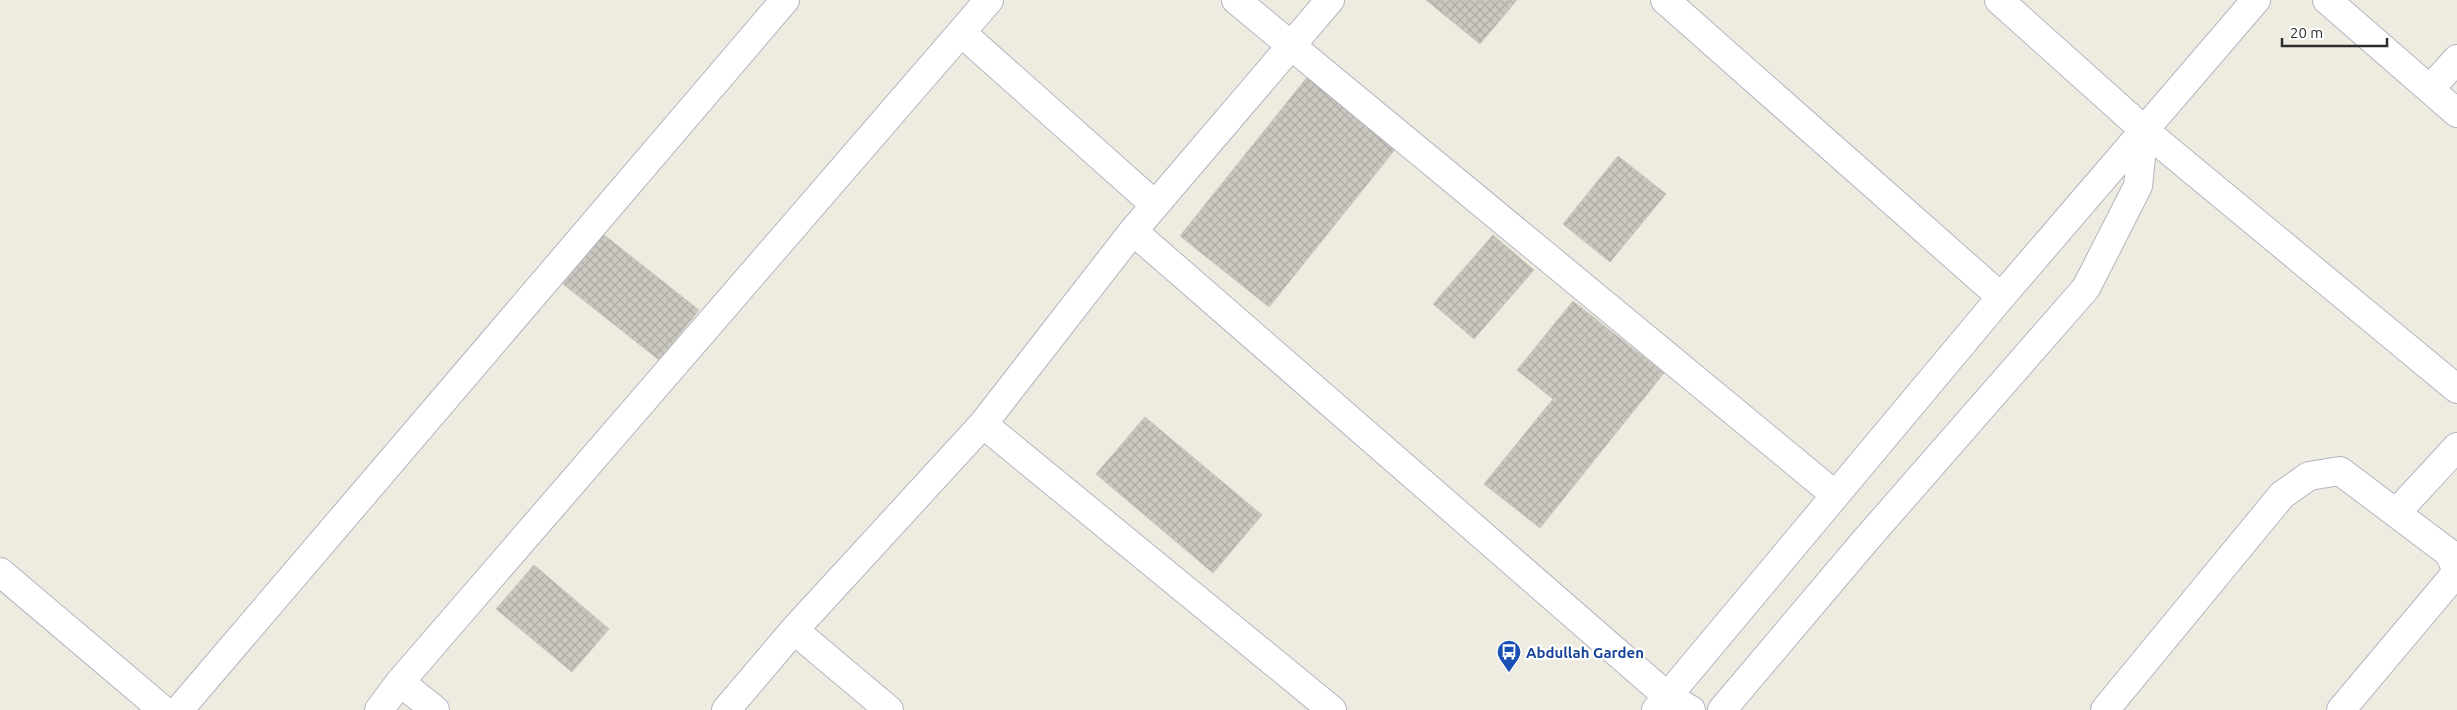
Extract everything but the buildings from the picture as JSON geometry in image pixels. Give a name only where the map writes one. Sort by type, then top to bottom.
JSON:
[{"type":"street","points":[[179,710],[785,0]]},
{"type":"street","points":[[379,710],[400,682],[990,0]]},
{"type":"street","points":[[1236,0],[1834,494]]},
{"type":"street","points":[[726,710],[794,630],[983,424],[1133,231],[1292,47],[1330,0]]},
{"type":"street","points":[[1665,0],[2001,297]]},
{"type":"street","points":[[2000,0],[2144,130],[2457,389]]},
{"type":"street","points":[[1662,703],[1834,494],[2256,0]]},
{"type":"street","points":[[2327,0],[2457,113]]},
{"type":"street","points":[[962,33],[1155,205]]},
{"type":"street","points":[[2430,89],[2457,58]]},
{"type":"street","points":[[1722,710],[1864,542],[2086,288],[2138,186],[2144,130]]},
{"type":"street","points":[[1133,231],[1662,703],[1691,710]]},
{"type":"street","points":[[983,424],[1332,710]]},
{"type":"street","points":[[2396,513],[2457,447]]},
{"type":"street","points":[[2106,710],[2282,495],[2309,476],[2340,471],[2449,553],[2457,572],[2341,710]]},
{"type":"street","points":[[0,572],[163,710]]},
{"type":"street","points":[[794,630],[889,710]]},
{"type":"street","points":[[400,682],[435,710]]},
{"type":"place","name":"Abdullah Garden","points":[[1509,673]]}]
